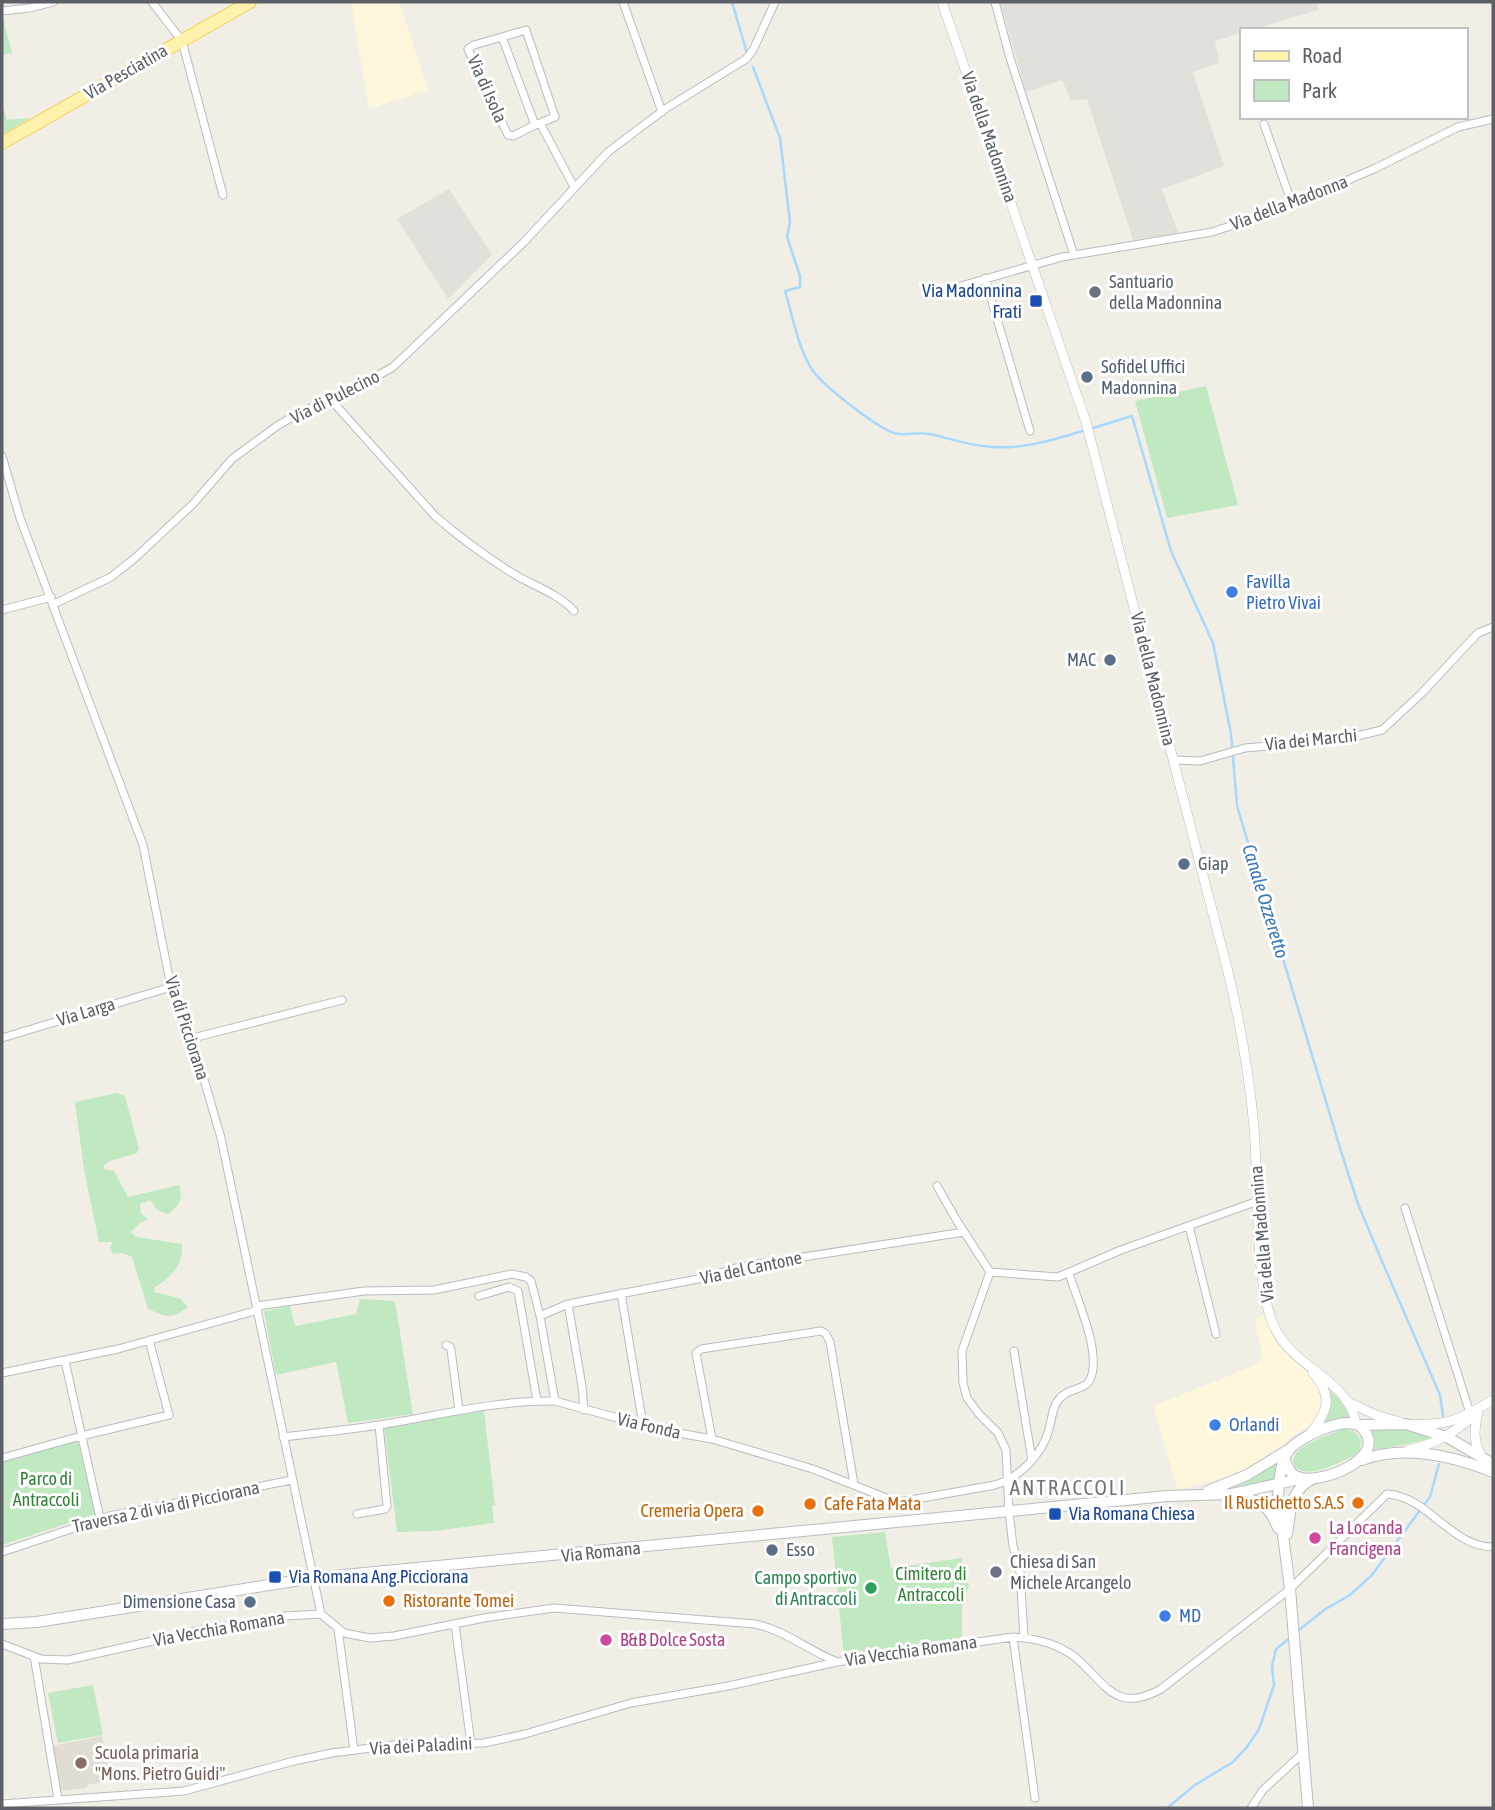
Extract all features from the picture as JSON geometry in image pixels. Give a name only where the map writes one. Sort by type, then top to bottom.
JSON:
[{"type":"main road","name":"Via Pesciatina","points":[[2,143],[250,2]]},
{"type":"main road","points":[[1202,1493],[1287,1456],[1308,1437],[1342,1422],[1406,1424],[1447,1437],[1493,1464]]},
{"type":"main road","points":[[1358,1424],[1363,1429],[1369,1445],[1367,1453],[1359,1461]]},
{"type":"main road","points":[[1285,1547],[1290,1502],[1298,1489],[1314,1479],[1359,1461],[1373,1456],[1413,1453],[1452,1457],[1493,1472]]},
{"type":"main road","points":[[1287,1456],[1288,1470],[1300,1479]]},
{"type":"main road","points":[[1287,1456],[1279,1484],[1308,1808]]},
{"type":"main road","points":[[1232,1494],[1300,1479],[1314,1479]]},
{"type":"main road","points":[[1202,1493],[1232,1494],[1257,1500],[1272,1512],[1285,1547]]},
{"type":"main road","name":"Via Romana","points":[[2,1624],[64,1618],[313,1578],[1202,1493]]},
{"type":"street","points":[[2,11],[52,2]]},
{"type":"street","points":[[152,2],[182,41],[223,194]]},
{"type":"street","points":[[623,2],[662,112]]},
{"type":"street","name":"Via di Pulecino","points":[[2,610],[53,601],[111,577],[193,503],[232,459],[303,411],[332,401],[393,367],[524,242],[608,152],[662,112],[746,59],[753,50],[775,2]]},
{"type":"street","name":"Via della Madonnina","points":[[942,2],[1086,422],[1241,1028],[1254,1127],[1264,1280],[1269,1314],[1279,1338],[1305,1364]]},
{"type":"street","points":[[995,2],[1010,58],[1074,255]]},
{"type":"street","name":"Via di Isola","points":[[526,30],[555,117],[537,124],[513,136],[508,135],[468,49],[526,30]]},
{"type":"street","name":"Via di Isola","points":[[502,37],[537,124],[574,187]]},
{"type":"street","name":"Via della Madonna","points":[[933,294],[1074,255],[1212,232],[1293,204],[1376,168],[1458,127],[1493,119]]},
{"type":"street","points":[[1264,124],[1293,204]]},
{"type":"street","points":[[985,278],[1030,431]]},
{"type":"street","points":[[332,401],[435,516],[510,572],[567,603],[574,611]]},
{"type":"street","name":"Via di Picciorana","points":[[2,456],[20,518],[143,845],[172,987],[221,1138],[321,1614]]},
{"type":"street","name":"Via dei Marchi","points":[[1174,760],[1200,761],[1255,746],[1340,740],[1382,730],[1421,694],[1478,633],[1493,627]]},
{"type":"street","name":"Via Larga","points":[[2,1038],[172,987]]},
{"type":"street","points":[[189,1039],[342,1000]]},
{"type":"street","points":[[937,1186],[990,1272]]},
{"type":"street","points":[[990,1272],[1049,1277],[1069,1273],[1117,1252],[1258,1201]]},
{"type":"street","points":[[1405,1208],[1474,1413],[1475,1443],[1482,1457]]},
{"type":"street","points":[[1189,1226],[1216,1334]]},
{"type":"street","name":"Via del Cantone","points":[[540,1316],[568,1304],[708,1277],[739,1267],[964,1232]]},
{"type":"street","points":[[990,1272],[962,1350],[963,1383],[967,1398],[1003,1441],[1007,1457],[1009,1512],[1013,1546],[1020,1572],[1024,1637]]},
{"type":"street","name":"Via Fonda","points":[[283,1437],[379,1425],[459,1410],[555,1401],[643,1425],[712,1439],[813,1469],[883,1498],[905,1501],[1007,1481],[1032,1460],[1046,1440],[1059,1398],[1087,1385],[1093,1370],[1094,1357],[1090,1339],[1069,1273]]},
{"type":"street","points":[[2,1373],[149,1340],[257,1308],[364,1291],[434,1290],[512,1274],[531,1281],[555,1401]]},
{"type":"street","points":[[479,1296],[509,1287],[518,1291],[537,1401]]},
{"type":"street","points":[[621,1293],[643,1425]]},
{"type":"street","points":[[568,1304],[584,1410]]},
{"type":"street","points":[[712,1439],[696,1353],[701,1349],[821,1331],[830,1342],[854,1485]]},
{"type":"street","points":[[2,1458],[169,1415],[149,1340]]},
{"type":"street","points":[[446,1345],[451,1350],[459,1410]]},
{"type":"street","points":[[1014,1351],[1032,1460]]},
{"type":"street","points":[[65,1361],[100,1518]]},
{"type":"street","points":[[1305,1364],[1329,1381],[1346,1401],[1358,1424]]},
{"type":"street","points":[[1305,1364],[1325,1390],[1327,1399],[1322,1417],[1308,1437]]},
{"type":"street","points":[[1390,1454],[1427,1446],[1447,1437],[1493,1400]]},
{"type":"street","points":[[1346,1401],[1376,1415],[1406,1424],[1440,1425],[1474,1413]]},
{"type":"street","points":[[357,1514],[385,1509],[387,1506],[379,1425]]},
{"type":"street","name":"Traversa 2 di via di Picciorana","points":[[2,1552],[100,1518],[292,1480]]},
{"type":"street","name":"Via Vecchia Romana","points":[[2,1644],[34,1657],[51,1661],[68,1660],[263,1618],[321,1614],[338,1629],[351,1635],[370,1638],[554,1608],[719,1620],[766,1627],[837,1662],[1024,1637],[1046,1642],[1068,1652],[1105,1689],[1124,1699],[1140,1698],[1151,1695],[1191,1667],[1290,1589],[1387,1494],[1394,1494],[1415,1504],[1458,1536],[1476,1545],[1493,1547]]},
{"type":"street","points":[[455,1624],[471,1744]]},
{"type":"street","points":[[338,1629],[354,1750]]},
{"type":"street","points":[[1013,1637],[1035,1798]]},
{"type":"street","points":[[34,1657],[58,1799]]},
{"type":"street","name":"Via dei Paladini","points":[[2,1804],[184,1791],[294,1761],[354,1750],[402,1744],[471,1744],[525,1734],[631,1703],[837,1662]]},
{"type":"street","points":[[1251,1808],[1263,1790],[1303,1753]]},
{"type":"shaded area","points":[[351,2],[399,2],[428,90],[369,109]]},
{"type":"shaded area","points":[[1000,2],[1316,2],[1318,10],[1258,28],[1240,28],[1240,33],[1215,41],[1219,63],[1193,72],[1224,166],[1162,189],[1178,233],[1133,240],[1087,99],[1071,101],[1062,80],[1026,92]]},
{"type":"shaded area","points":[[449,189],[492,255],[448,299],[397,219]]},
{"type":"shaded area","points":[[1265,1315],[1277,1344],[1319,1387],[1321,1413],[1315,1421],[1251,1467],[1230,1476],[1178,1490],[1153,1406],[1258,1364],[1262,1355],[1255,1319]]},
{"type":"shaded area","name":"Scuola primaria \"Mons. Pietro Guidi\"","points":[[102,1736],[110,1781],[87,1785],[87,1788],[59,1791],[51,1746]]},
{"type":"green space","points":[[2,14],[12,53],[2,55]]},
{"type":"green space","points":[[2,104],[7,120],[30,118],[2,135]]},
{"type":"green space","points":[[1206,386],[1238,505],[1167,518],[1135,401]]},
{"type":"green space","points":[[117,1093],[125,1096],[139,1149],[137,1153],[110,1161],[104,1165],[104,1169],[114,1171],[128,1197],[179,1185],[180,1201],[168,1214],[157,1210],[150,1200],[140,1204],[141,1214],[148,1219],[131,1232],[136,1237],[182,1244],[181,1258],[175,1270],[155,1287],[154,1292],[179,1298],[188,1307],[177,1314],[165,1315],[148,1309],[132,1257],[122,1253],[113,1254],[110,1247],[113,1242],[99,1242],[84,1170],[75,1102]]},
{"type":"green space","points":[[360,1299],[395,1301],[413,1414],[348,1423],[336,1362],[276,1375],[264,1311],[290,1306],[295,1326],[356,1314]]},
{"type":"green space","points":[[1329,1389],[1343,1403],[1351,1417],[1325,1422],[1331,1398]]},
{"type":"green space","points":[[484,1411],[495,1505],[492,1506],[494,1523],[434,1531],[397,1532],[384,1427]]},
{"type":"green space","points":[[1369,1426],[1409,1429],[1432,1439],[1374,1450],[1375,1439]]},
{"type":"green space","points":[[1344,1429],[1354,1431],[1361,1439],[1360,1450],[1356,1454],[1315,1471],[1299,1470],[1294,1465],[1294,1456],[1298,1451],[1317,1439]]},
{"type":"green space","name":"Parco di Antraccoli","points":[[77,1439],[96,1514],[2,1545],[2,1460]]},
{"type":"green space","points":[[1278,1461],[1274,1480],[1224,1491],[1244,1483]]},
{"type":"green space","name":"Campo sportivo di Antraccoli","points":[[885,1532],[891,1568],[962,1558],[961,1565],[969,1586],[962,1606],[962,1640],[844,1658],[832,1537]]},
{"type":"green space","points":[[93,1685],[103,1735],[58,1743],[48,1693]]},
{"type":"waterway","name":"Canale Ozzeretto","points":[[732,2],[747,53]]},
{"type":"waterway","name":"Canale Ozzeretto","points":[[753,67],[780,138],[790,222],[787,237],[800,276],[800,287],[785,291],[803,353],[819,378],[867,418],[899,434],[926,433],[976,445],[1008,447],[1046,441],[1082,431]]},
{"type":"waterway","name":"Canale Ozzeretto","points":[[1093,428],[1132,416],[1171,551],[1213,643],[1231,734],[1237,806],[1358,1204],[1440,1395],[1443,1416]]},
{"type":"waterway","name":"Canale Ozzeretto","points":[[1298,1631],[1324,1610],[1350,1595],[1371,1576],[1430,1497],[1439,1464]]},
{"type":"waterway","name":"Canale Ozzeretto","points":[[1167,1808],[1195,1785],[1233,1762],[1247,1747],[1259,1729],[1274,1685],[1272,1666],[1276,1649],[1291,1637]]},
{"type":"place","name":"Santuario della Madonnina","points":[[1095,292]]},
{"type":"place","name":"Via Madonnina Frati","points":[[1036,301]]},
{"type":"place","name":"Sofidel Uffici Madonnina","points":[[1087,377]]},
{"type":"place","name":"Favilla Pietro Vivai","points":[[1232,592]]},
{"type":"place","name":"MAC","points":[[1110,660]]},
{"type":"place","name":"Giap","points":[[1184,864]]},
{"type":"place","name":"Orlandi","points":[[1215,1425]]},
{"type":"place","name":"Il Rustichetto S.A.S","points":[[1358,1503]]},
{"type":"place","name":"Cafe Fata Mata","points":[[810,1504]]},
{"type":"place","name":"Cremeria Opera","points":[[758,1511]]},
{"type":"place","name":"Via Romana Chiesa","points":[[1055,1514]]},
{"type":"place","name":"La Locanda Francigena","points":[[1315,1538]]},
{"type":"place","name":"Esso","points":[[772,1550]]},
{"type":"place","name":"Chiesa di San Michele Arcangelo","points":[[996,1572]]},
{"type":"place","name":"Via Romana Ang.Picciorana","points":[[275,1577]]},
{"type":"place","name":"Campo sportivo di Antraccoli","points":[[871,1588]]},
{"type":"place","name":"Ristorante Tomei","points":[[389,1601]]},
{"type":"place","name":"Dimensione Casa","points":[[250,1602]]},
{"type":"place","name":"MD","points":[[1165,1616]]},
{"type":"place","name":"B&B Dolce Sosta","points":[[606,1640]]},
{"type":"place","name":"Scuola primaria \"Mons. Pietro Guidi\"","points":[[81,1763]]},
{"type":"district","name":"ANTRACCOLI","points":[[1068,1488]]},
{"type":"park label","name":"Cimitero di Antraccoli","points":[[931,1584]]}]
